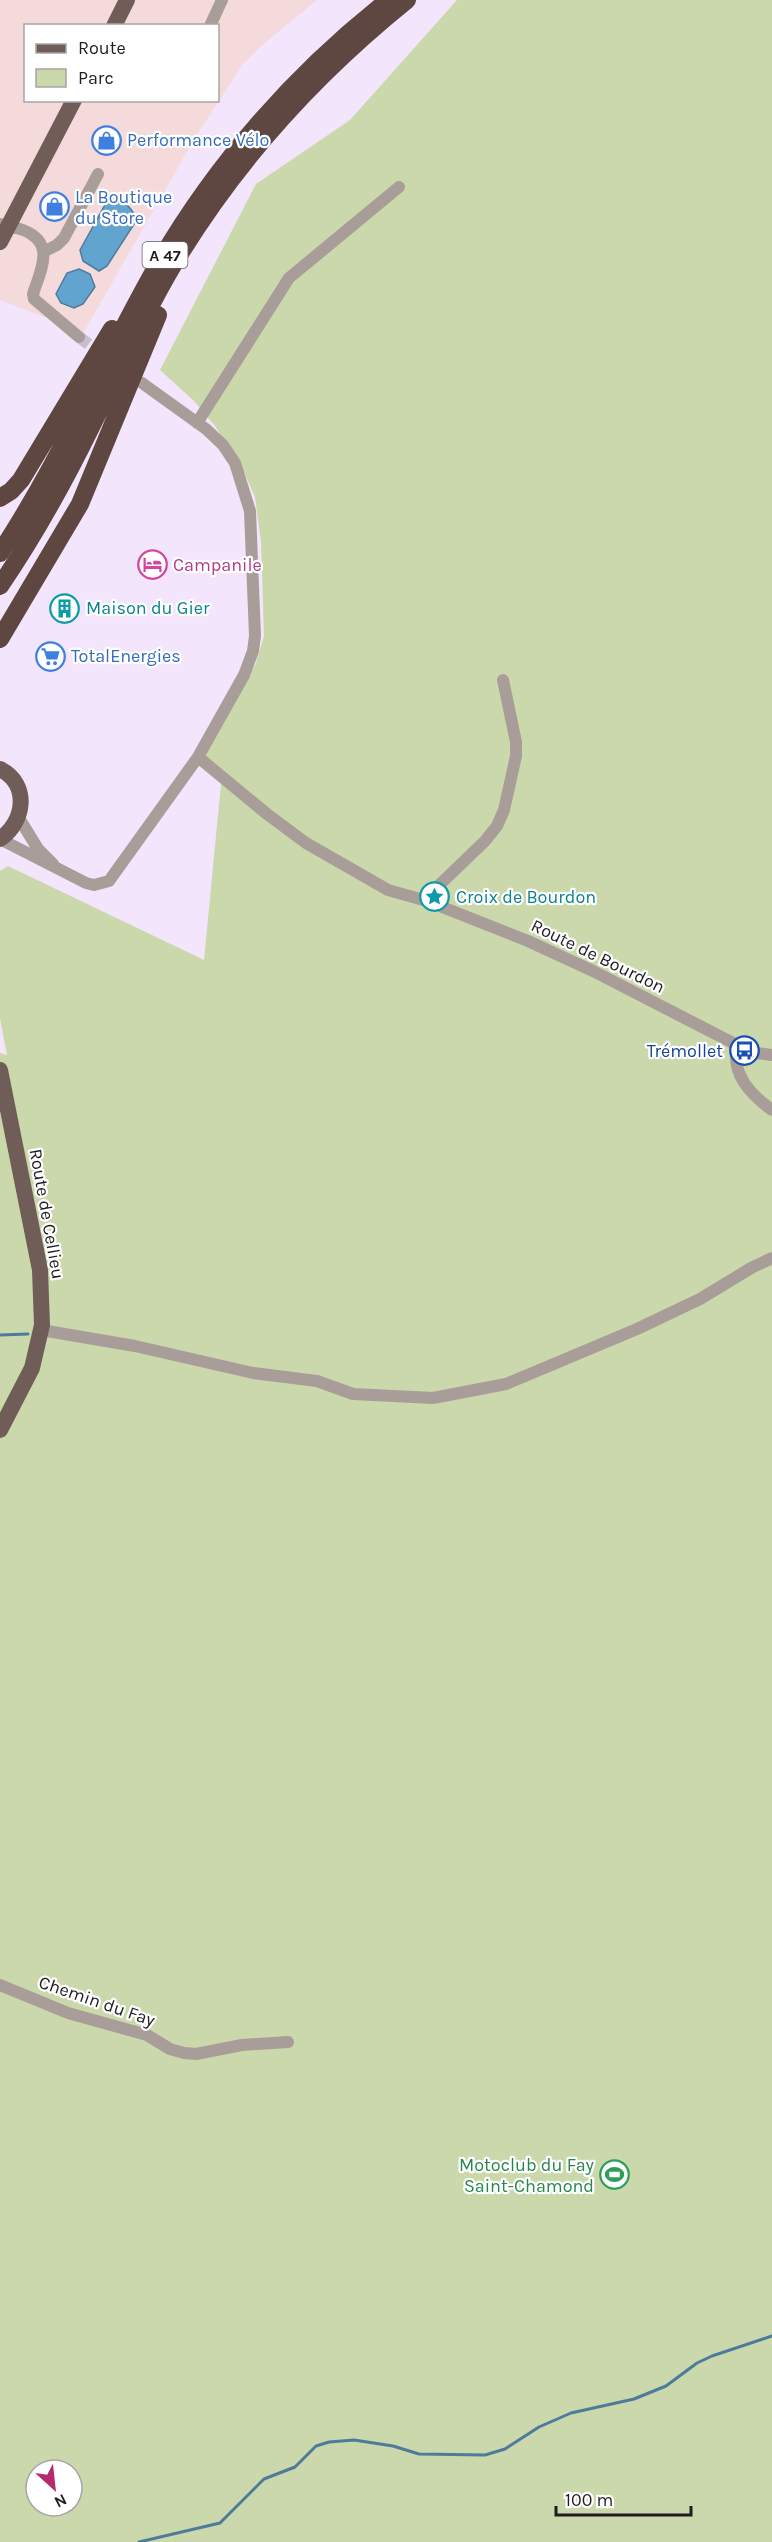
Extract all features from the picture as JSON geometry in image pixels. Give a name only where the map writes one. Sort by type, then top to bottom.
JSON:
[{"type":"highway","name":"A 47","points":[[0,586],[26,548],[56,496],[197,203],[250,134],[293,84],[358,24],[388,0]]},
{"type":"highway","name":"A 47","points":[[0,553],[43,485],[165,267],[267,135],[328,69],[407,0]]},
{"type":"highway","points":[[0,498],[11,491],[21,480],[144,276],[165,267],[167,293],[80,504],[0,639]]},
{"type":"main road","points":[[115,24],[127,0]]},
{"type":"main road","points":[[3,231],[73,102]]},
{"type":"main road","points":[[0,769],[18,786],[21,798],[19,818],[0,839]]},
{"type":"main road","name":"Route de Cellieu","points":[[0,1070],[40,1270],[41,1330],[32,1368],[0,1430]]},
{"type":"street","points":[[211,24],[222,0]]},
{"type":"street","points":[[79,337],[34,298],[33,294],[45,251],[57,245],[64,238],[98,174]]},
{"type":"street","points":[[197,423],[290,278],[399,187]]},
{"type":"street","points":[[3,231],[30,234],[45,251]]},
{"type":"street","points":[[0,839],[41,862],[94,885],[109,881],[199,753],[244,675],[253,651],[255,636],[250,511],[235,463],[223,445],[142,383]]},
{"type":"street","points":[[428,901],[434,891],[485,841],[497,826],[504,810],[515,762],[516,742],[503,680]]},
{"type":"street","name":"Route de Bourdon","points":[[199,753],[267,814],[306,843],[387,890],[428,901],[528,941],[594,971],[737,1045],[757,1053],[772,1055]]},
{"type":"street","points":[[19,818],[38,849],[61,870]]},
{"type":"street","points":[[737,1045],[736,1068],[742,1080],[752,1093],[772,1110]]},
{"type":"street","points":[[41,1330],[135,1346],[253,1373],[317,1381],[353,1394],[433,1398],[506,1384],[638,1329],[700,1299],[772,1258]]},
{"type":"street","name":"Chemin du Fay","points":[[0,1985],[68,2013],[147,2035],[170,2049],[184,2053],[196,2054],[242,2045],[288,2042]]},
{"type":"shaded area","points":[[0,0],[317,0],[243,64],[219,101],[219,24],[24,24],[24,102],[218,102],[193,141],[84,332],[0,300]]},
{"type":"green space","points":[[457,0],[772,0],[772,2542],[0,2542],[0,1053],[7,1055],[0,1019],[0,871],[8,866],[204,960],[221,784],[204,753],[256,663],[264,636],[261,542],[255,497],[242,468],[215,426],[194,401],[160,370],[256,184],[350,120]]},
{"type":"water","points":[[112,199],[128,206],[136,221],[107,266],[99,271],[83,261],[80,250],[106,203]]},
{"type":"water","points":[[79,269],[90,274],[95,287],[83,304],[74,308],[61,303],[56,294],[67,273]]},
{"type":"waterway","points":[[0,1335],[28,1334]]},
{"type":"waterway","points":[[139,2542],[220,2523],[264,2479],[295,2467],[316,2446],[329,2442],[354,2440],[393,2446],[419,2454],[485,2455],[505,2449],[539,2427],[571,2413],[634,2399],[666,2386],[697,2363],[712,2356],[772,2336]]},
{"type":"tunnel","points":[[79,337],[104,356]]},
{"type":"place","name":"Performance Vélo","points":[[106,140]]},
{"type":"place","name":"La Boutique du Store","points":[[54,207]]},
{"type":"place","name":"Campanile","points":[[152,565]]},
{"type":"place","name":"Maison du Gier","points":[[65,608]]},
{"type":"place","name":"TotalEnergies","points":[[50,656]]},
{"type":"place","name":"Croix de Bourdon","points":[[435,897]]},
{"type":"place","name":"Trémollet","points":[[744,1051]]},
{"type":"place","name":"Motoclub du Fay Saint-Chamond","points":[[615,2175]]}]
